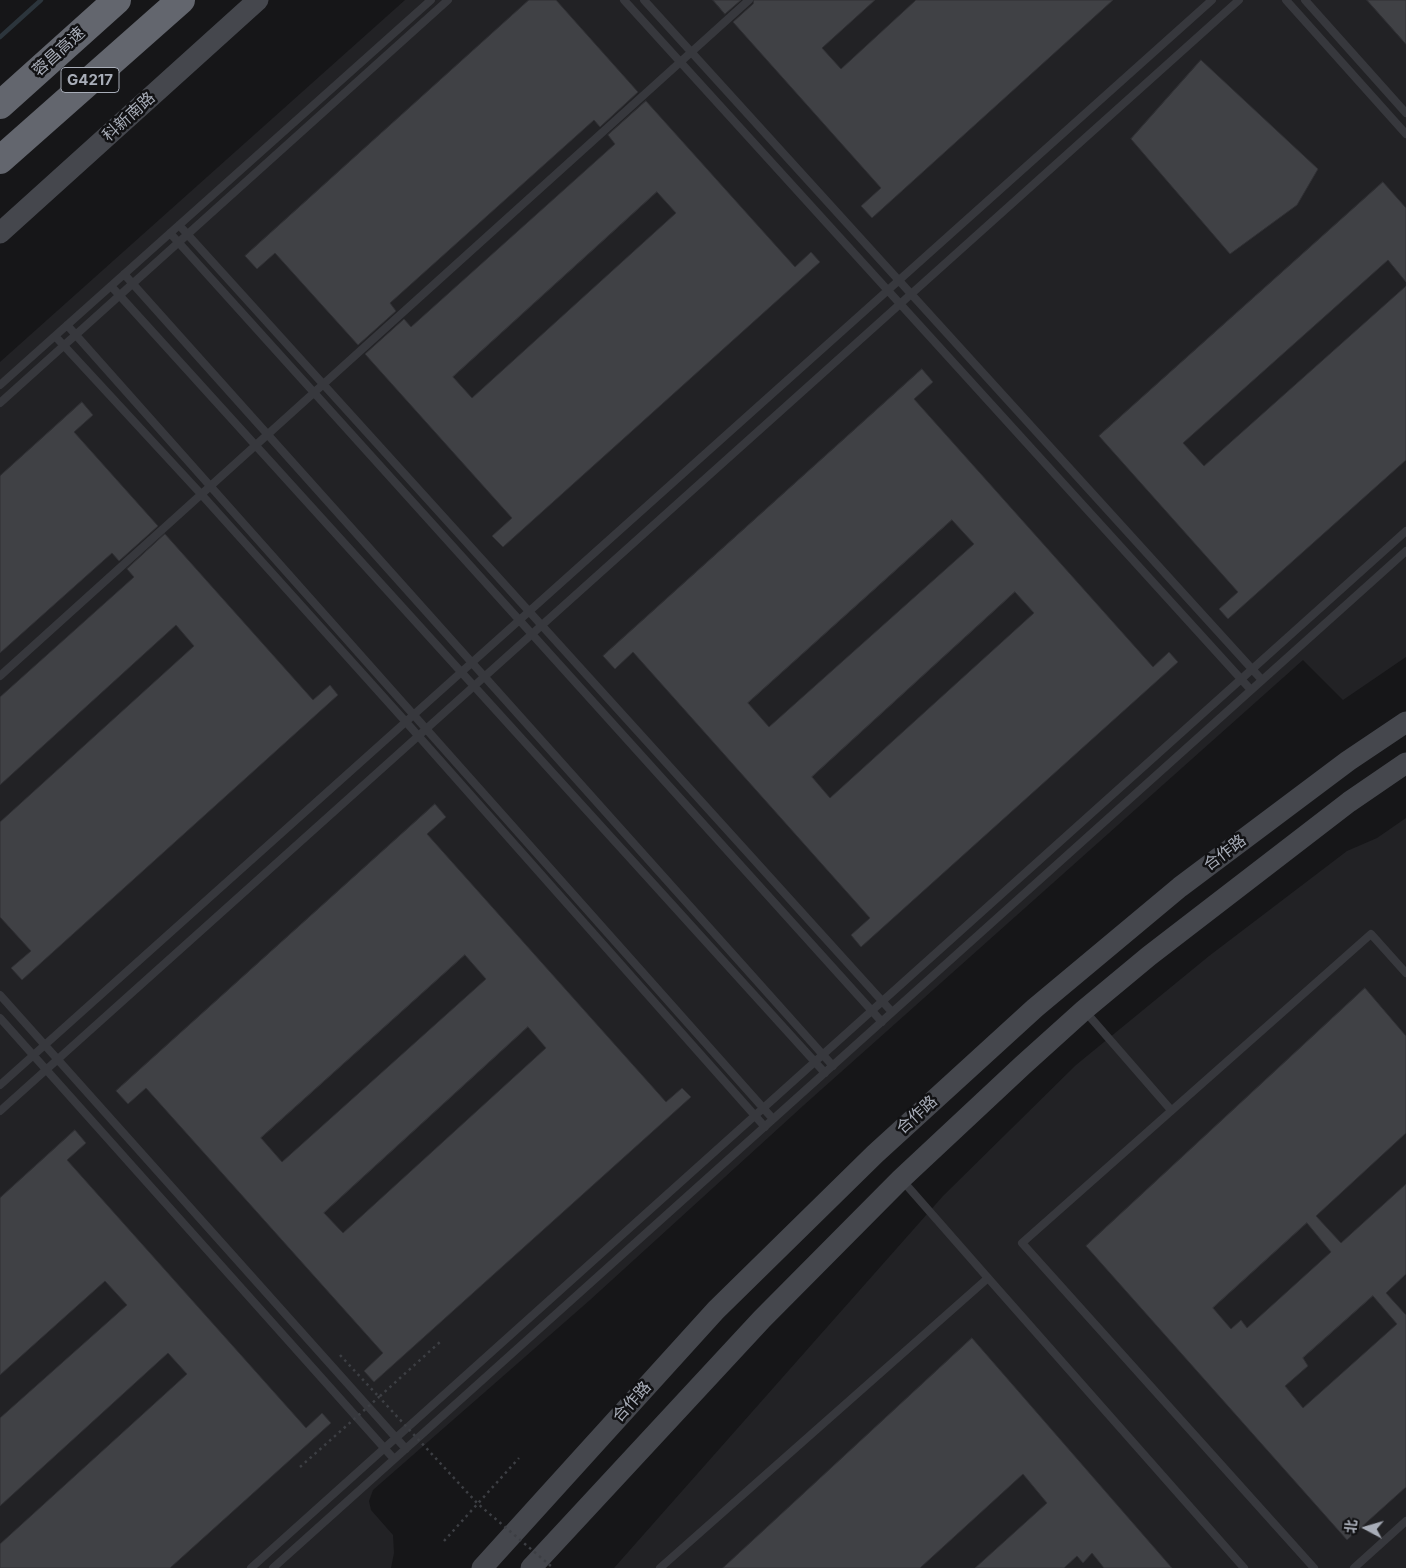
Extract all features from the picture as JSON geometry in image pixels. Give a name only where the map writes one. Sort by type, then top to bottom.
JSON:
[{"type":"highway","name":"蓉昌高速","points":[[0,104],[117,0]]},
{"type":"highway","name":"G4217","points":[[0,160],[179,2]]},
{"type":"main road","name":"科新南路","points":[[0,233],[258,0]]},
{"type":"main road","name":"合作路","points":[[482,1568],[716,1310],[918,1114],[1035,1008],[1180,887],[1348,761],[1406,722]]},
{"type":"main road","points":[[531,1568],[762,1319],[901,1179],[1084,1010],[1149,956],[1342,807],[1406,763]]},
{"type":"lane","points":[[0,385],[431,0]]},
{"type":"lane","points":[[0,403],[448,0]]},
{"type":"lane","points":[[624,0],[1251,690]]},
{"type":"lane","points":[[644,0],[1262,680]]},
{"type":"lane","points":[[0,676],[749,0]]},
{"type":"lane","points":[[0,1085],[1212,0]]},
{"type":"lane","points":[[0,1111],[1240,0]]},
{"type":"lane","points":[[1286,0],[1406,134]]},
{"type":"lane","points":[[1305,0],[1406,114]]},
{"type":"lane","points":[[179,225],[892,1012]]},
{"type":"lane","points":[[170,233],[882,1022]]},
{"type":"lane","points":[[124,274],[832,1066]]},
{"type":"lane","points":[[111,286],[825,1073]]},
{"type":"lane","points":[[67,325],[773,1119]]},
{"type":"lane","points":[[55,336],[202,494],[764,1127]]},
{"type":"lane","points":[[251,1568],[1406,531]]},
{"type":"lane","points":[[273,1568],[1406,551]]},
{"type":"lane","points":[[1314,1568],[1022,1243],[1371,934],[1406,972]]},
{"type":"lane","points":[[0,995],[406,1449]]},
{"type":"lane","points":[[1084,1010],[1171,1110]]},
{"type":"lane","points":[[0,1018],[394,1460]]},
{"type":"lane","points":[[901,1179],[1244,1568]]},
{"type":"lane","points":[[660,1568],[988,1278]]},
{"type":"lane","points":[[1354,1568],[1406,1521]]},
{"type":"path","points":[[300,1467],[440,1342]]},
{"type":"path","points":[[340,1355],[478,1504],[552,1567]]},
{"type":"path","points":[[444,1541],[519,1458]]},
{"type":"shaded area","points":[[405,0],[1406,0],[1406,657],[1343,700],[1303,660],[804,1105],[590,1300],[373,1490],[369,1501],[371,1510],[393,1535],[394,1553],[391,1568],[0,1568],[0,362]]},
{"type":"shaded area","points":[[1406,818],[1406,1568],[614,1568],[943,1196],[1076,1065],[1209,956],[1347,851],[1377,838]]},
{"type":"building","points":[[529,0],[556,0],[638,92],[600,127],[594,120],[390,303],[396,311],[358,345],[275,253],[257,269],[245,256]]},
{"type":"building","points":[[713,0],[741,0],[725,14]]},
{"type":"building","points":[[754,0],[875,0],[822,48],[841,69],[916,0],[1113,0],[872,218],[861,206],[881,188],[733,22],[753,4]]},
{"type":"building","points":[[1367,0],[1406,0],[1406,44]]},
{"type":"building","points":[[1201,60],[1318,169],[1297,205],[1230,254],[1131,139]]},
{"type":"building","points":[[646,101],[795,267],[811,252],[820,262],[503,547],[492,536],[512,518],[365,354],[404,319],[411,327],[615,144],[608,135]],"holes":[[[657,192],[676,213],[472,398],[453,377]]]},
{"type":"building","points":[[1383,182],[1406,208],[1406,282],[1388,260],[1183,443],[1204,466],[1406,286],[1406,460],[1228,619],[1219,609],[1238,592],[1099,436]]},
{"type":"building","points":[[922,369],[933,382],[914,399],[1153,667],[1169,652],[1178,662],[861,947],[851,935],[870,918],[633,652],[615,669],[603,656]],"holes":[[[952,520],[974,544],[769,727],[748,703]],[[1015,592],[1034,613],[830,798],[812,777]]]},
{"type":"building","points":[[82,402],[93,415],[74,432],[158,526],[119,561],[112,553],[0,653],[0,476]]},
{"type":"building","points":[[165,534],[313,700],[330,685],[338,695],[22,980],[11,968],[31,951],[0,917],[0,822],[194,646],[176,625],[0,785],[0,697],[134,577],[127,569]]},
{"type":"building","points":[[435,804],[446,817],[427,834],[666,1102],[682,1088],[691,1097],[374,1382],[364,1371],[383,1353],[146,1088],[128,1104],[116,1091]],"holes":[[[465,955],[486,979],[282,1162],[261,1138]],[[528,1027],[546,1048],[343,1233],[324,1213]]]},
{"type":"building","points":[[1365,988],[1406,1036],[1406,1133],[1316,1216],[1341,1243],[1406,1184],[1406,1274],[1386,1293],[1406,1315],[1406,1487],[1347,1540],[1086,1246]],"holes":[[[1307,1223],[1331,1252],[1247,1328],[1241,1320],[1231,1329],[1213,1308]],[[1373,1296],[1397,1324],[1303,1408],[1285,1386],[1308,1366],[1303,1358]]]},
{"type":"building","points":[[75,1130],[86,1143],[67,1160],[306,1428],[322,1413],[331,1423],[170,1568],[0,1568],[0,1544],[187,1374],[168,1353],[0,1506],[0,1418],[127,1305],[105,1281],[0,1375],[0,1198]]},
{"type":"building","points":[[972,1338],[1172,1568],[1104,1568],[1092,1553],[1083,1563],[1077,1556],[1064,1568],[975,1568],[1047,1503],[1023,1474],[920,1568],[723,1568]]},
{"type":"waterway","points":[[0,37],[41,0]]}]
